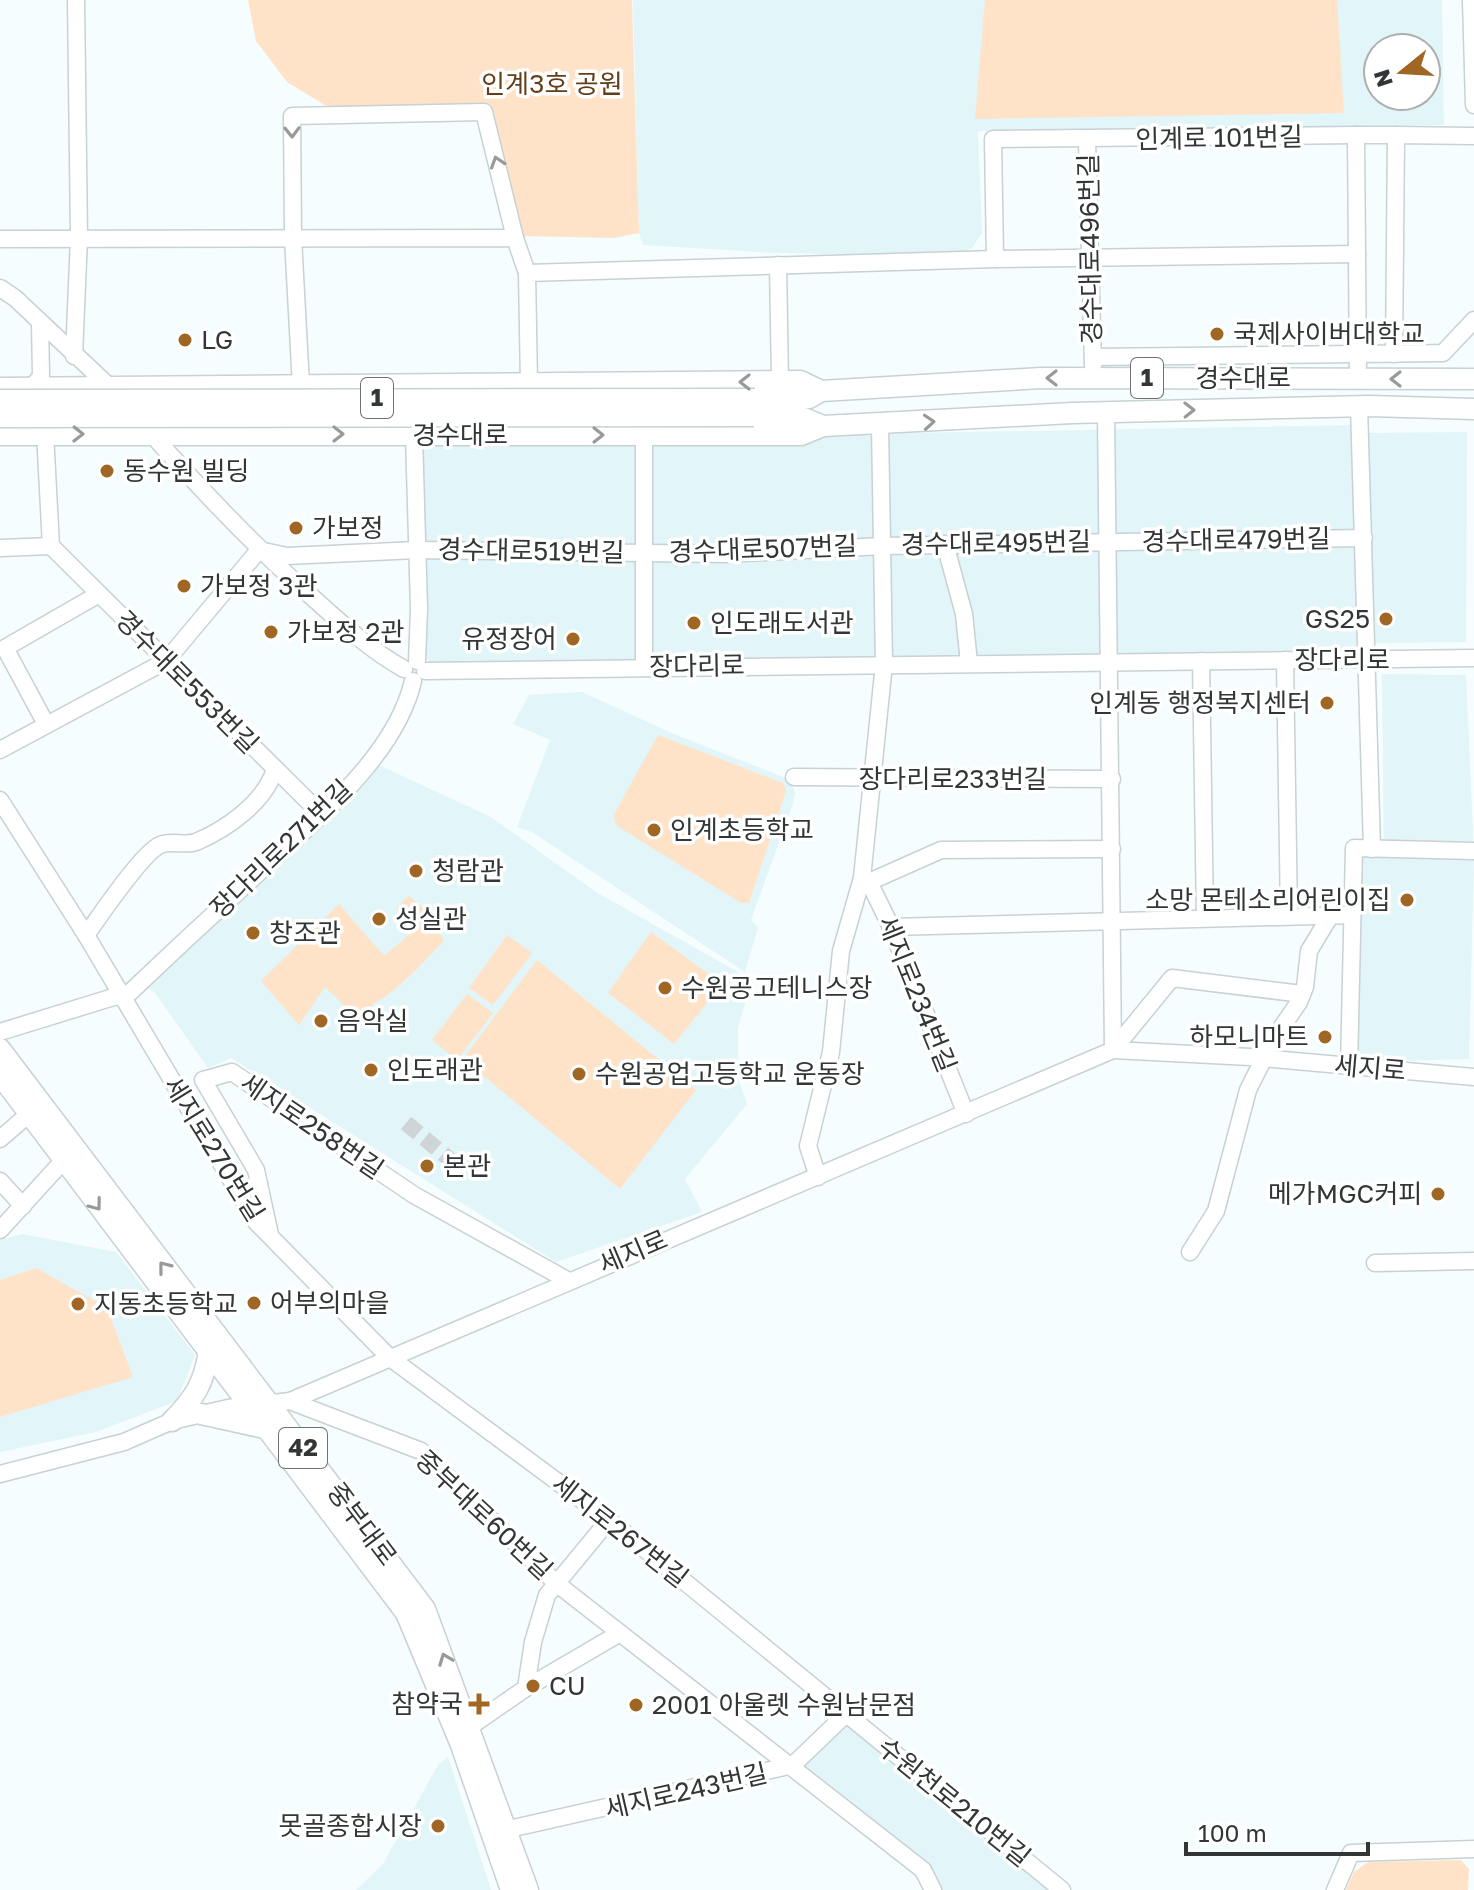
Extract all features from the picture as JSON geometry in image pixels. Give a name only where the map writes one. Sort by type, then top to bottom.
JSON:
[{"type":"main road","name":"경수대로","points":[[754,408],[809,398],[821,391],[1093,378],[1474,379]]},
{"type":"main road","name":"경수대로","points":[[0,388],[800,381],[821,391]]},
{"type":"main road","name":"1","points":[[0,400],[754,408]]},
{"type":"main road","name":"경수대로","points":[[0,435],[801,435],[823,426],[1106,412],[1359,406],[1474,409]]},
{"type":"main road","name":"경수대로","points":[[754,408],[804,418],[823,426]]},
{"type":"main road","name":"1","points":[[0,417],[754,408]]},
{"type":"main road","name":"중부대로","points":[[0,1049],[259,1404],[425,1609],[471,1726],[528,1890]]},
{"type":"main road","name":"중부대로","points":[[0,1075],[209,1351],[259,1404],[269,1429],[415,1627],[461,1745],[511,1890]]},
{"type":"main road","points":[[172,1421],[194,1400],[205,1380],[209,1351]]},
{"type":"main road","points":[[201,1414],[269,1429]]},
{"type":"street","points":[[74,356],[79,237],[76,0]]},
{"type":"street","points":[[1472,4],[1474,105]]},
{"type":"street","points":[[301,386],[293,238],[292,116],[484,112],[515,238],[527,273],[529,384]]},
{"type":"street","points":[[1356,135],[1358,379]]},
{"type":"street","points":[[1394,354],[1396,135],[1474,136]]},
{"type":"street","name":"인계로 101번길","points":[[995,259],[993,139],[1396,135]]},
{"type":"street","name":"경수대로496번길","points":[[1084,140],[1091,259],[1093,378]]},
{"type":"street","points":[[0,239],[515,238]]},
{"type":"street","points":[[527,273],[995,259],[1357,254]]},
{"type":"street","points":[[778,265],[780,382]]},
{"type":"street","points":[[0,288],[111,387],[189,479],[259,550],[358,638],[415,671],[417,550],[414,435]]},
{"type":"street","name":"경수대로496번길","points":[[1093,357],[1443,353],[1474,320]]},
{"type":"street","points":[[32,388],[41,376],[40,322]]},
{"type":"street","points":[[1214,357],[1214,378]]},
{"type":"street","name":"경수대로479번길","points":[[1359,406],[1372,849]]},
{"type":"street","name":"경수대로495번길","points":[[1106,412],[1111,662]]},
{"type":"street","name":"경수대로507번길","points":[[818,1177],[808,1146],[831,1052],[841,951],[866,880],[872,779],[884,664],[880,425]]},
{"type":"street","points":[[0,548],[51,546],[45,433]]},
{"type":"street","name":"경수대로519번길","points":[[644,435],[644,667]]},
{"type":"street","name":"경수대로479번길","points":[[1108,541],[1364,538]]},
{"type":"street","name":"경수대로495번길","points":[[883,546],[1108,541]]},
{"type":"street","points":[[945,544],[964,614],[969,663]]},
{"type":"street","name":"경수대로553번길","points":[[51,546],[321,814]]},
{"type":"street","name":"경수대로507번길","points":[[644,553],[726,554],[883,546]]},
{"type":"street","points":[[259,550],[287,556],[417,550]]},
{"type":"street","points":[[0,750],[166,661],[259,550]]},
{"type":"street","name":"경수대로519번길","points":[[417,550],[644,553]]},
{"type":"street","name":"경수대로553번길","points":[[46,724],[5,648],[99,594]]},
{"type":"street","name":"장다리로","points":[[415,671],[1474,658]]},
{"type":"street","points":[[1285,660],[1289,916]]},
{"type":"street","points":[[1201,661],[1205,918]]},
{"type":"street","points":[[1111,662],[1113,1050]]},
{"type":"street","name":"장다리로271번길","points":[[121,997],[321,814],[389,737],[409,701],[415,671]]},
{"type":"street","name":"경수대로553번길","points":[[86,935],[161,844],[194,843],[255,804],[271,784],[275,769]]},
{"type":"street","name":"장다리로233번길","points":[[794,777],[1112,779]]},
{"type":"street","name":"세지로270번길","points":[[2,807],[86,935],[256,1222],[389,1357]]},
{"type":"street","points":[[1349,1066],[1354,848],[1474,851]]},
{"type":"street","points":[[866,880],[941,850],[1112,849]]},
{"type":"street","name":"세지로234번길","points":[[866,880],[891,927],[966,1114]]},
{"type":"street","points":[[891,927],[1352,915]]},
{"type":"street","points":[[1190,1252],[1216,1211],[1248,1090],[1267,1058],[1273,1040],[1302,994],[1309,951],[1330,916]]},
{"type":"street","points":[[1113,1050],[1172,978],[1302,994]]},
{"type":"street","points":[[0,1032],[121,997]]},
{"type":"street","name":"세지로","points":[[0,1474],[124,1442],[172,1421],[290,1401],[567,1280],[818,1177],[1113,1050],[1267,1058],[1474,1077]]},
{"type":"street","name":"세지로258번길","points":[[270,1235],[256,1170],[203,1080],[232,1072],[414,1195],[567,1280]]},
{"type":"street","points":[[0,1139],[29,1114]]},
{"type":"street","points":[[0,1230],[63,1161]]},
{"type":"street","points":[[0,1181],[23,1206]]},
{"type":"street","points":[[1375,1263],[1474,1261]]},
{"type":"street","name":"세지로267번길","points":[[389,1357],[609,1520],[846,1714]]},
{"type":"street","name":"중부대로60번길","points":[[290,1401],[421,1451],[556,1583],[793,1765],[923,1870],[933,1890]]},
{"type":"street","points":[[526,1688],[533,1642],[547,1595],[609,1520]]},
{"type":"street","points":[[471,1726],[526,1688],[620,1633]]},
{"type":"street","name":"세지로243번길","points":[[505,1830],[793,1765],[846,1714]]},
{"type":"street","name":"수원천로210번길","points":[[846,1714],[1062,1890]]},
{"type":"street","points":[[1335,1890],[1351,1853],[1474,1849]]},
{"type":"shaded area","points":[[633,0],[1442,0],[1444,125],[978,131],[982,233],[972,248],[953,256],[776,253],[643,245],[639,233]]},
{"type":"shaded area","points":[[1354,425],[1360,650],[431,665],[424,653],[420,442]]},
{"type":"shaded area","points":[[1467,432],[1466,642],[1373,643],[1365,433]]},
{"type":"shaded area","points":[[1382,674],[1466,675],[1474,857],[1469,1059],[1353,1062],[1358,852],[1384,854]]},
{"type":"shaded area","name":"인계초등학교","points":[[582,692],[674,734],[791,780],[795,793],[793,804],[751,920],[758,928],[745,972],[532,832],[517,827],[550,740],[513,724],[529,695]]},
{"type":"shaded area","points":[[370,761],[491,817],[596,892],[752,980],[738,1028],[738,1079],[747,1104],[685,1179],[702,1212],[556,1262],[231,1058],[208,1068],[155,993],[144,985]]},
{"type":"shaded area","name":"지동초등학교","points":[[22,1234],[116,1252],[195,1355],[177,1401],[96,1432],[0,1452],[0,1240]]},
{"type":"shaded area","points":[[848,1718],[1056,1890],[937,1890],[800,1766]]},
{"type":"shaded area","name":"못골종합시장","points":[[448,1757],[491,1890],[356,1890],[383,1864],[438,1765]]},
{"type":"green space","name":"인계3호 공원","points":[[248,0],[632,0],[639,233],[614,238],[518,236],[474,112],[346,118],[287,82],[256,41]]},
{"type":"green space","points":[[985,0],[1337,0],[1344,113],[975,119]]},
{"type":"green space","points":[[658,735],[783,783],[786,791],[749,903],[741,903],[617,826],[613,816]]},
{"type":"green space","points":[[409,896],[436,919],[437,930],[444,941],[410,976],[373,1004],[371,1009],[352,1013],[325,987],[299,1025],[261,981],[339,904],[384,956],[416,929],[397,907]]},
{"type":"green space","name":"수원공고테니스장","points":[[651,932],[722,984],[674,1044],[608,993]]},
{"type":"green space","points":[[507,935],[532,953],[493,1005],[469,988]]},
{"type":"green space","name":"수원공업고등학교 운동장","points":[[537,960],[696,1090],[620,1189],[463,1059]]},
{"type":"green space","points":[[467,994],[493,1013],[457,1060],[432,1040]]},
{"type":"green space","points":[[36,1268],[107,1308],[133,1377],[0,1417],[0,1280]]},
{"type":"green space","points":[[1461,1860],[1469,1869],[1468,1890],[1346,1890],[1354,1872],[1368,1862]]},
{"type":"tunnel","points":[[406,1123],[453,1162]]},
{"type":"place","name":"국제사이버대학교","points":[[1217,334]]},
{"type":"place","name":"LG","points":[[185,340]]},
{"type":"place","name":"동수원 빌딩","points":[[107,471]]},
{"type":"place","name":"가보정","points":[[296,528]]},
{"type":"place","name":"가보정 3관","points":[[184,586]]},
{"type":"place","name":"GS25","points":[[1386,619]]},
{"type":"place","name":"인도래도서관","points":[[694,623]]},
{"type":"place","name":"가보정 2관","points":[[271,632]]},
{"type":"place","name":"유정장어","points":[[573,639]]},
{"type":"place","name":"인계동 행정복지센터","points":[[1327,703]]},
{"type":"place","name":"인계초등학교","points":[[654,830]]},
{"type":"place","name":"청람관","points":[[416,871]]},
{"type":"place","name":"소망 몬테소리어린이집","points":[[1407,900]]},
{"type":"place","name":"성실관","points":[[379,919]]},
{"type":"place","name":"창조관","points":[[253,933]]},
{"type":"place","name":"수원공고테니스장","points":[[665,988]]},
{"type":"place","name":"음악실","points":[[321,1021]]},
{"type":"place","name":"하모니마트","points":[[1325,1037]]},
{"type":"place","name":"인도래관","points":[[371,1070]]},
{"type":"place","name":"수원공업고등학교 운동장","points":[[579,1074]]},
{"type":"place","name":"본관","points":[[427,1166]]},
{"type":"place","name":"메가MGC커피","points":[[1438,1194]]},
{"type":"place","name":"어부의마을","points":[[254,1303]]},
{"type":"place","name":"지동초등학교","points":[[78,1304]]},
{"type":"place","name":"CU","points":[[533,1686]]},
{"type":"place","name":"참약국","points":[[479,1704]]},
{"type":"place","name":"2001 아울렛 수원남문점","points":[[636,1705]]},
{"type":"place","name":"못골종합시장","points":[[438,1826]]}]
